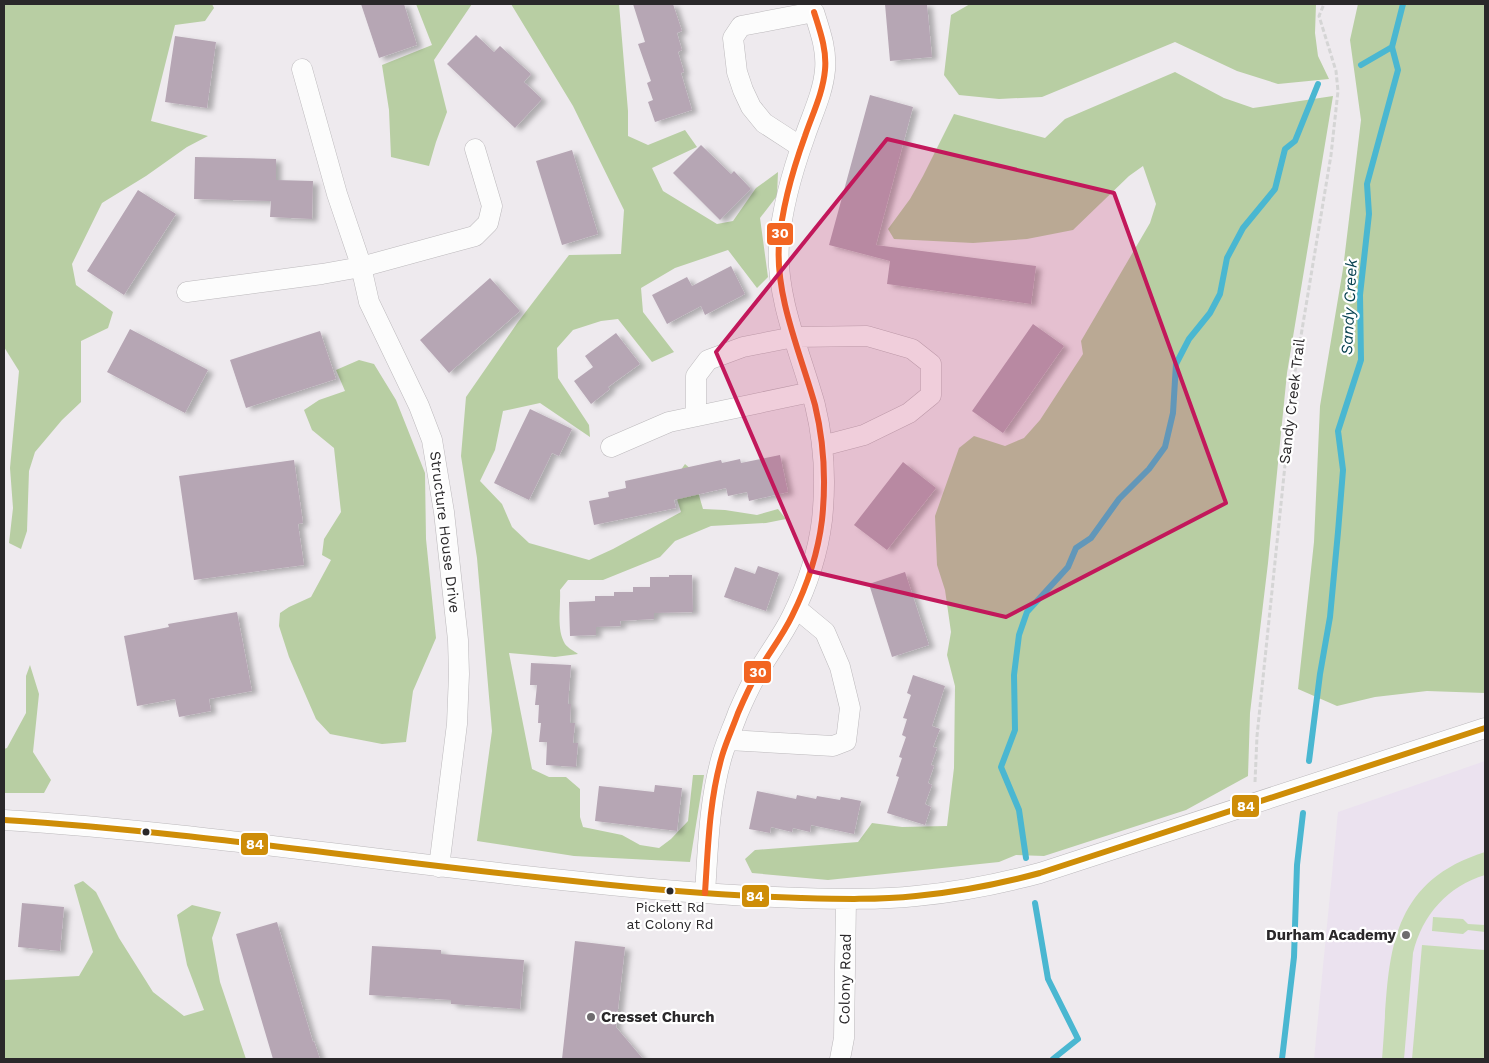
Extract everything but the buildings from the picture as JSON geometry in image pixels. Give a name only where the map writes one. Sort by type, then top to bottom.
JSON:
[{"type":"street","points":[[705,894],[709,831],[722,756],[756,675],[796,608],[815,559],[822,522],[824,498],[822,446],[811,392],[794,337],[780,274],[779,246],[783,212],[791,176],[821,91],[825,70],[825,47],[814,12],[741,26],[733,38],[736,72],[751,107],[764,124],[801,146]]},
{"type":"street","name":"Structure House Drive","points":[[302,69],[370,302],[419,406],[432,440],[444,512],[458,640],[459,674],[457,724],[439,867]]},
{"type":"street","points":[[187,292],[361,267],[475,236],[488,223],[492,206],[474,149]]},
{"type":"street","points":[[696,416],[696,376],[708,360],[743,347],[794,337],[867,336],[912,349],[931,364],[930,395],[909,413],[864,435],[822,446]]},
{"type":"street","points":[[611,447],[669,422],[811,392]]},
{"type":"street","points":[[728,740],[833,746],[846,741],[850,708],[840,667],[825,632],[796,608]]},
{"type":"street","points":[[4,820],[106,827],[256,843],[439,867],[705,894],[846,899],[917,896],[1007,882],[1040,873],[1485,728]]},
{"type":"street","name":"Colony Road","points":[[840,1059],[844,1038],[846,899]]},
{"type":"path","name":"Sandy Creek Trail","points":[[1255,804],[1256,736],[1294,378],[1331,155],[1338,91],[1336,72],[1320,16],[1324,4]]},
{"type":"highlighted area","points":[[887,139],[1114,193],[1226,503],[1006,617],[810,571],[716,352]]},
{"type":"shaded area","name":"Durham Academy","points":[[1485,761],[1485,1059],[1314,1059],[1338,812]]},
{"type":"green space","points":[[4,4],[212,4],[214,8],[205,21],[175,25],[151,121],[208,136],[187,147],[146,176],[102,203],[72,264],[76,285],[113,312],[108,328],[81,341],[81,402],[62,420],[35,452],[29,471],[27,531],[21,549],[9,543],[13,508],[10,468],[19,371],[4,347]]},
{"type":"green space","points":[[416,4],[472,4],[434,60],[447,112],[429,166],[391,157],[389,110],[382,65],[432,45]]},
{"type":"green space","points":[[511,4],[619,4],[628,111],[628,136],[648,145],[685,130],[697,147],[652,168],[663,191],[717,224],[733,221],[756,188],[778,172],[777,196],[760,218],[768,277],[757,288],[728,250],[675,268],[641,288],[643,312],[674,352],[652,362],[618,319],[601,321],[573,330],[557,348],[558,378],[589,425],[590,437],[540,403],[503,411],[495,450],[480,481],[502,504],[512,527],[529,543],[589,560],[681,512],[672,483],[685,464],[693,471],[703,509],[757,515],[778,509],[786,519],[766,523],[711,526],[675,541],[660,557],[603,580],[568,580],[560,590],[561,632],[565,644],[578,654],[555,657],[509,653],[532,769],[549,777],[566,777],[580,789],[580,817],[583,827],[622,835],[640,845],[659,848],[671,839],[688,821],[693,775],[704,775],[690,862],[574,856],[477,841],[492,731],[477,558],[461,456],[466,397],[518,322],[569,255],[621,254],[624,210],[573,106]]},
{"type":"green space","points":[[970,4],[1316,4],[1315,33],[1318,56],[1329,79],[1278,84],[1237,71],[1175,42],[1042,97],[999,99],[959,95],[944,75],[951,15]]},
{"type":"green space","points":[[1358,4],[1485,4],[1485,693],[1427,691],[1375,697],[1337,706],[1298,689],[1314,542],[1320,406],[1343,269],[1361,120],[1350,40]]},
{"type":"green space","points":[[1175,72],[1224,98],[1253,108],[1333,96],[1287,373],[1268,563],[1250,713],[1248,776],[1186,810],[1044,856],[1016,855],[999,862],[828,880],[752,873],[745,859],[755,850],[858,842],[872,823],[902,827],[947,826],[954,768],[955,686],[947,655],[951,632],[945,590],[937,565],[935,516],[959,448],[974,436],[1005,446],[1024,438],[1040,420],[1083,354],[1081,341],[1150,223],[1156,204],[1143,166],[1129,176],[1073,230],[1027,239],[973,243],[894,239],[888,229],[910,199],[954,114],[1045,138],[1065,119]]},
{"type":"green space","points":[[359,360],[374,364],[396,400],[425,473],[426,539],[436,638],[413,691],[406,742],[382,744],[330,734],[316,719],[289,657],[279,626],[280,613],[311,597],[331,560],[322,555],[324,539],[341,512],[334,448],[312,430],[304,410],[319,400],[345,391],[336,370]]},
{"type":"green space","points":[[30,665],[39,694],[33,752],[51,780],[44,793],[4,793],[4,749],[7,748],[26,713],[26,676]]},
{"type":"green space","points":[[1485,852],[1485,875],[1459,886],[1448,894],[1438,904],[1423,926],[1413,953],[1404,1059],[1382,1059],[1390,962],[1397,934],[1408,908],[1426,885],[1451,867]]},
{"type":"green space","points":[[83,881],[96,892],[119,938],[153,992],[184,1016],[204,1010],[187,965],[177,915],[192,905],[221,912],[212,938],[220,982],[246,1059],[4,1059],[4,978],[5,980],[79,976],[93,952],[74,885]]},
{"type":"green space","points":[[1433,917],[1463,919],[1468,924],[1485,925],[1485,932],[1468,930],[1463,934],[1432,931]]},
{"type":"green space","points":[[1422,945],[1485,950],[1485,1059],[1412,1059]]},
{"type":"waterway","name":"Sandy Creek","points":[[1309,761],[1320,674],[1330,617],[1338,532],[1343,470],[1338,431],[1361,360],[1360,295],[1369,214],[1367,184],[1398,70],[1392,47],[1403,4]]},
{"type":"waterway","points":[[1361,65],[1392,47]]},
{"type":"waterway","points":[[1026,858],[1019,810],[1001,767],[1015,730],[1014,675],[1019,635],[1027,612],[1068,567],[1076,548],[1091,538],[1119,499],[1149,469],[1165,447],[1173,413],[1176,364],[1189,339],[1210,313],[1220,294],[1227,258],[1243,228],[1275,189],[1285,149],[1295,141],[1318,84]]},
{"type":"waterway","name":"Sandy Creek","points":[[1282,1059],[1294,957],[1297,865],[1303,813]]},
{"type":"waterway","points":[[1035,903],[1048,979],[1078,1039],[1053,1059]]},
{"type":"transit line","name":"30","points":[[705,893],[714,790],[724,751],[750,687],[788,623],[802,593],[815,557],[822,520],[824,477],[820,433],[815,405],[785,305],[779,264],[780,230],[788,189],[824,79],[824,48],[814,12]]},
{"type":"transit line","name":"84","points":[[4,820],[149,832],[664,890],[801,898],[859,899],[902,897],[963,890],[1040,873],[1485,728]]},
{"type":"place","name":"Pickett Rd at Colony Rd","points":[[670,891]]},
{"type":"place","name":"Durham Academy","points":[[1406,935]]},
{"type":"place","name":"Cresset Church","points":[[591,1017]]}]
